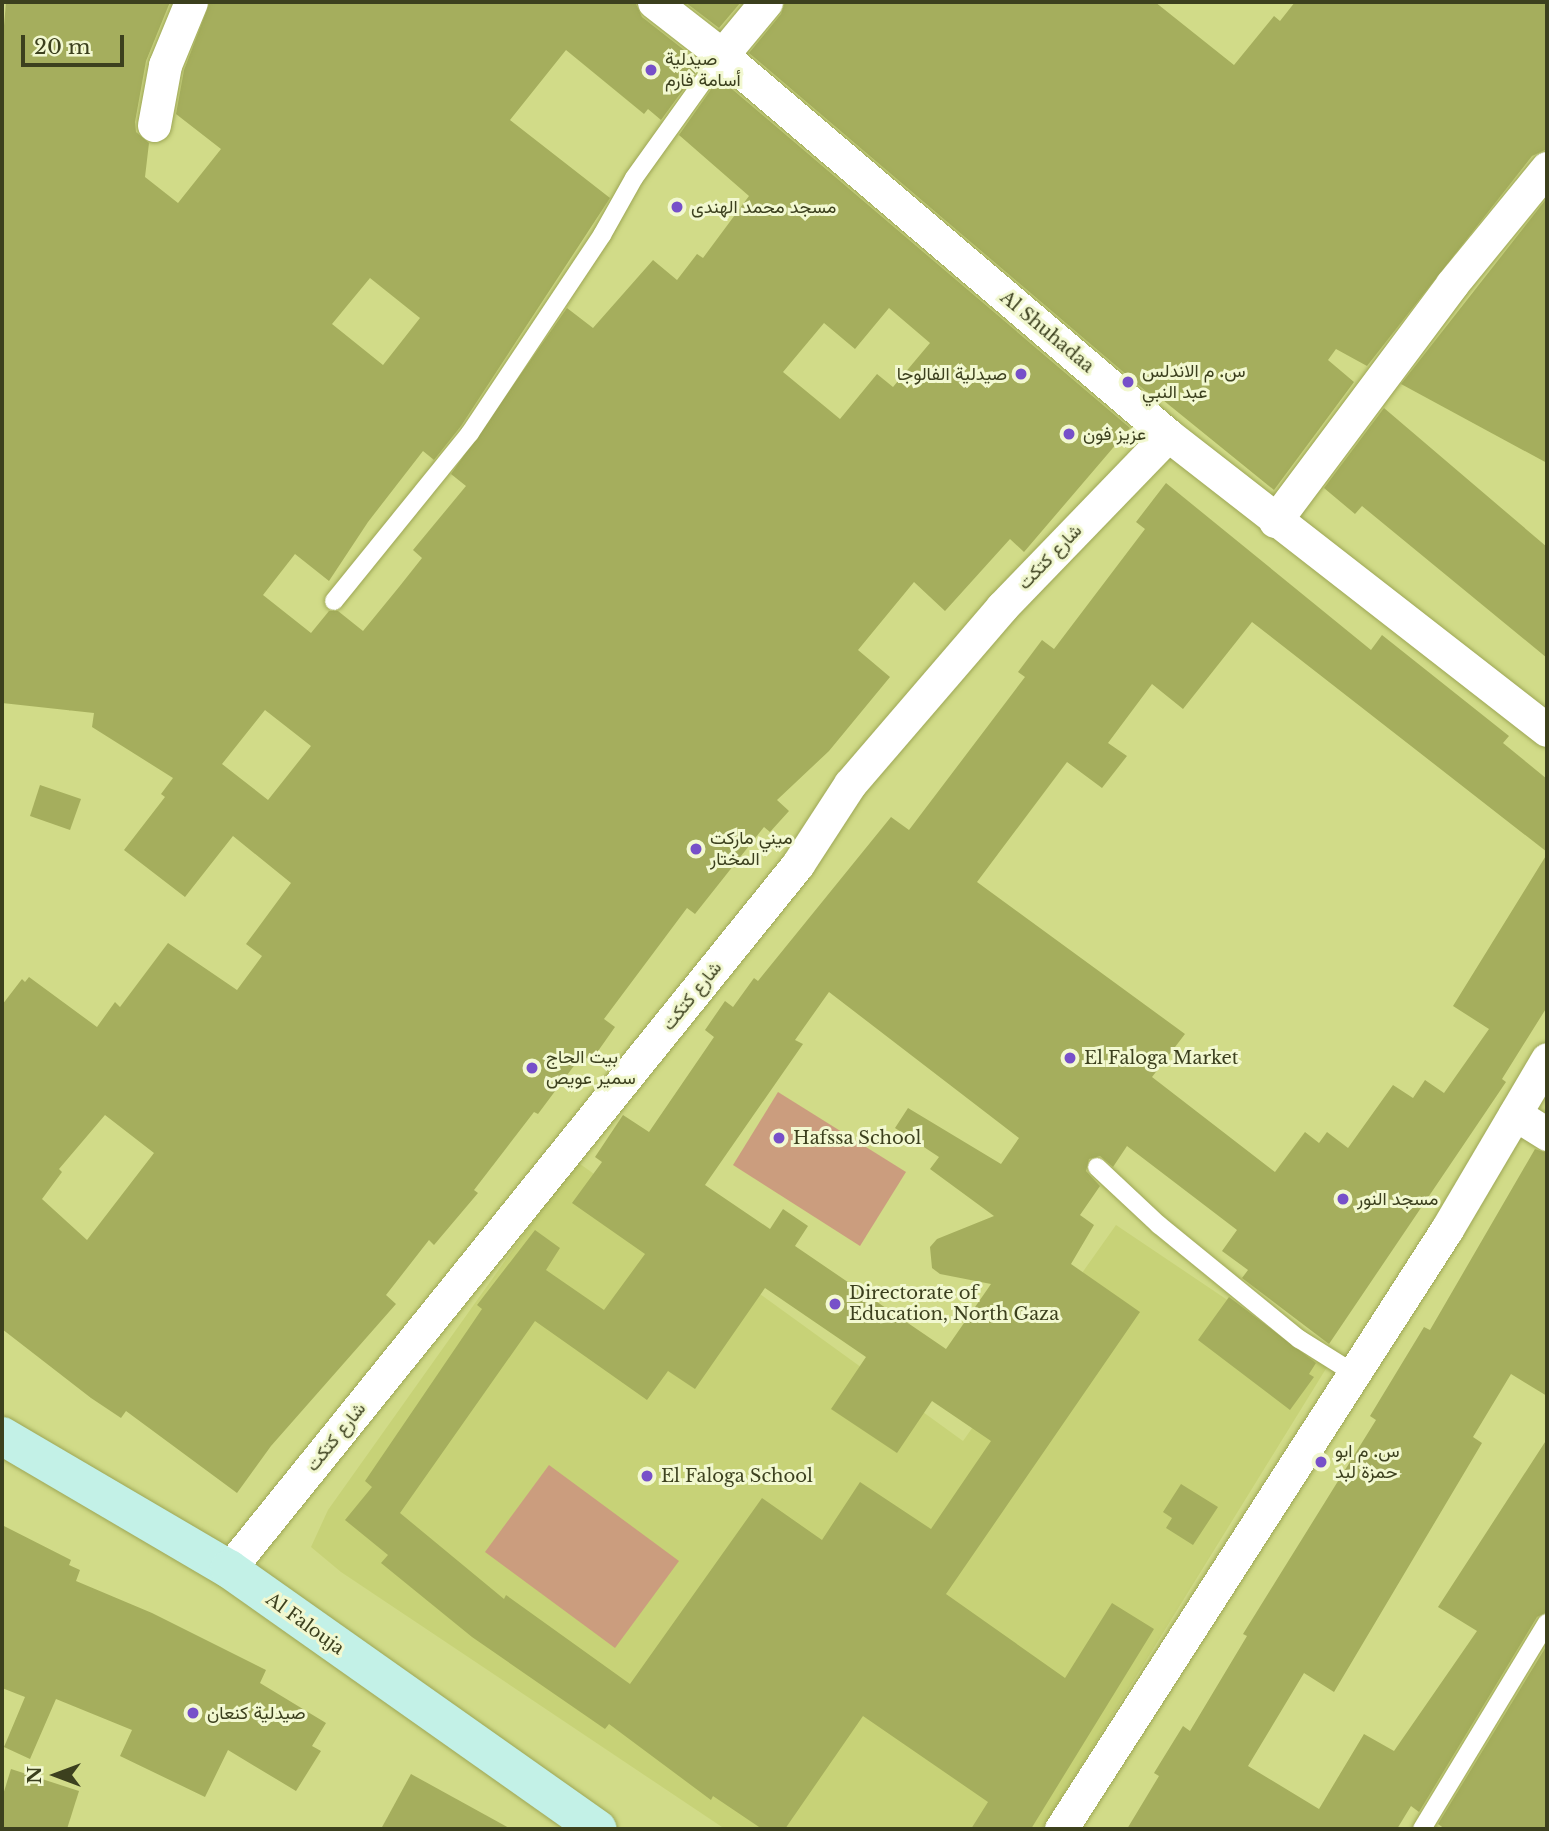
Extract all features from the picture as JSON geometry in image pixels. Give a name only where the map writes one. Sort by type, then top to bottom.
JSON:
[{"type":"main road","name":"Al Falouja","points":[[2,1436],[229,1569],[597,1829]]},
{"type":"street","points":[[154,125],[164,65],[191,2]]},
{"type":"street","name":"Al Shuhadaa","points":[[654,2],[722,55],[1168,435],[1275,521],[1440,643],[1547,730]]},
{"type":"street","points":[[722,55],[766,2]]},
{"type":"street","points":[[1275,521],[1452,284],[1547,168]]},
{"type":"street","name":"شارع كتكت","points":[[229,1569],[799,864],[849,784],[1002,607],[1168,435]]},
{"type":"street","points":[[1061,1829],[1355,1374],[1547,1059]]},
{"type":"street","points":[[1515,1114],[1547,1134]]},
{"type":"lane","points":[[334,601],[470,433],[602,234],[634,178],[722,55]]},
{"type":"lane","points":[[1097,1167],[1159,1225],[1299,1339],[1355,1374]]},
{"type":"lane","points":[[1423,1829],[1547,1623]]},
{"type":"shaded area","points":[[778,1092],[906,1172],[860,1246],[733,1165]]},
{"type":"shaded area","points":[[576,1161],[963,1441],[1116,1225],[1327,1367],[1042,1829],[725,1829],[341,1572],[311,1547],[328,1510]]},
{"type":"shaded area","points":[[549,1465],[679,1561],[615,1648],[485,1552]]},
{"type":"building","points":[[6,2],[170,2],[146,61],[135,122],[136,132],[149,143],[145,177],[178,203],[221,149],[176,114],[184,70],[210,2],[635,2],[642,17],[702,64],[661,120],[648,109],[644,114],[566,50],[510,120],[610,198],[461,426],[434,460],[423,451],[368,522],[329,581],[295,554],[263,595],[311,633],[329,611],[338,611],[363,631],[422,558],[413,550],[466,486],[451,474],[567,308],[593,328],[653,260],[677,280],[697,254],[703,258],[749,196],[679,135],[719,78],[1130,428],[1024,552],[1010,539],[945,611],[914,582],[858,650],[890,677],[829,751],[777,800],[789,811],[770,832],[764,827],[695,914],[687,908],[604,1019],[615,1027],[591,1061],[582,1055],[538,1114],[534,1112],[474,1190],[478,1193],[434,1245],[429,1240],[386,1295],[396,1304],[271,1446],[237,1493],[126,1411],[121,1418],[91,1398],[2,1329],[2,1005],[22,979],[25,982],[29,977],[97,1027],[115,1002],[120,1007],[168,943],[237,990],[262,956],[246,944],[291,883],[233,836],[185,897],[124,850],[165,797],[161,794],[173,778],[92,727],[94,713],[2,703],[2,49]],"holes":[[[370,278],[420,318],[383,365],[332,324]],[[889,308],[930,343],[893,387],[877,374],[840,419],[783,372],[824,323],[855,349]],[[265,710],[311,746],[268,800],[222,764]],[[105,1115],[154,1153],[87,1240],[42,1199],[62,1172],[59,1169]]]},
{"type":"building","points":[[685,2],[741,2],[719,28]]},
{"type":"building","points":[[785,2],[1155,2],[1234,65],[1274,16],[1280,21],[1295,2],[1547,2],[1547,149],[1532,156],[1367,366],[1336,349],[1328,360],[1354,382],[1274,490],[1158,396],[1155,399],[749,53],[781,14]]},
{"type":"building","points":[[1547,198],[1547,463],[1401,384]]},
{"type":"building","points":[[1384,408],[1547,547],[1547,658],[1362,506],[1355,514],[1324,488]]},
{"type":"building","points":[[1166,483],[1371,650],[1382,635],[1509,736],[1503,743],[1547,779],[1547,852],[1252,622],[1183,709],[1152,684],[1108,743],[1127,756],[1102,788],[1067,762],[977,882],[1185,1034],[1152,1077],[1275,1172],[1305,1132],[1319,1143],[1327,1132],[1348,1148],[1393,1085],[1413,1098],[1425,1080],[1444,1093],[1489,1029],[1453,1006],[1547,854],[1547,1007],[1502,1079],[1506,1082],[1329,1344],[1242,1278],[1248,1270],[1222,1251],[1237,1230],[1127,1146],[1113,1167],[1100,1156],[1089,1159],[1086,1171],[1100,1186],[1080,1215],[1094,1225],[1071,1264],[1140,1312],[946,1594],[1065,1678],[1112,1603],[1154,1629],[1031,1829],[971,1829],[988,1802],[863,1716],[785,1829],[762,1829],[713,1796],[711,1800],[609,1724],[605,1729],[472,1637],[381,1563],[388,1555],[345,1520],[372,1487],[365,1481],[482,1309],[477,1305],[535,1230],[560,1248],[546,1270],[604,1310],[645,1254],[572,1203],[602,1162],[595,1157],[623,1115],[649,1132],[714,1037],[705,1030],[725,1001],[733,1007],[754,978],[758,981],[891,817],[909,830],[1025,677],[1018,672],[1042,640],[1054,649],[1145,529],[1136,522]],"holes":[[[829,992],[1019,1138],[1001,1164],[908,1108],[895,1128],[939,1157],[930,1169],[994,1216],[937,1239],[930,1247],[932,1268],[940,1274],[991,1284],[946,1349],[795,1246],[808,1226],[783,1209],[770,1229],[705,1185],[803,1044],[795,1040]],[[765,1288],[866,1357],[831,1409],[897,1453],[932,1401],[991,1441],[931,1529],[860,1482],[822,1540],[762,1498],[630,1684],[506,1595],[504,1599],[400,1513],[535,1321],[647,1400],[668,1371],[695,1389]]]},
{"type":"building","points":[[40,785],[81,799],[70,830],[30,816]]},
{"type":"building","points":[[1535,1149],[1547,1153],[1547,1396],[1511,1374],[1473,1437],[1482,1443],[1334,1692],[1304,1673],[1248,1766],[1319,1809],[1364,1734],[1394,1751],[1477,1631],[1438,1607],[1547,1439],[1547,1612],[1537,1617],[1419,1812],[1411,1806],[1397,1829],[1127,1829],[1159,1776],[1154,1773],[1183,1726],[1190,1731],[1247,1636],[1243,1634],[1376,1420],[1370,1416],[1424,1327],[1430,1330]]},
{"type":"building","points":[[1229,1297],[1316,1363],[1309,1374],[1314,1377],[1290,1410],[1198,1340]]},
{"type":"building","points":[[1181,1484],[1218,1507],[1193,1545],[1166,1528],[1172,1518],[1163,1512]]},
{"type":"building","points":[[2,1525],[71,1560],[69,1565],[80,1570],[76,1581],[152,1613],[266,1670],[260,1683],[326,1723],[312,1746],[321,1751],[296,1791],[228,1750],[205,1797],[120,1756],[132,1730],[56,1699],[30,1759],[4,1747],[25,1697],[2,1688]]},
{"type":"building","points":[[1547,1645],[1547,1829],[1445,1829],[1438,1824]]},
{"type":"building","points":[[11,1769],[79,1791],[67,1829],[2,1829],[2,1798]]},
{"type":"building","points":[[411,1774],[511,1829],[381,1829]]},
{"type":"place","name":"صيدلية أسامة فارم","points":[[651,70]]},
{"type":"place","name":"مسجد محمد الهندى","points":[[677,207]]},
{"type":"place","name":"صيدلية الفالوجا","points":[[1021,374]]},
{"type":"place","name":"س. م الاندلس عبد النبي","points":[[1128,382]]},
{"type":"place","name":"عزيز فون","points":[[1069,434]]},
{"type":"place","name":"ميني ماركت المختار","points":[[696,849]]},
{"type":"place","name":"El Faloga Market","points":[[1070,1058]]},
{"type":"place","name":"بيت الحاج سمير عويص","points":[[532,1068]]},
{"type":"place","name":"Hafssa School","points":[[779,1138]]},
{"type":"place","name":"مسجد النور","points":[[1343,1199]]},
{"type":"place","name":"Directorate of Education, North Gaza","points":[[835,1304]]},
{"type":"place","name":"س. م ابو حمزة لبد","points":[[1321,1462]]},
{"type":"place","name":"El Faloga School","points":[[647,1476]]},
{"type":"place","name":"صيدلية كنعان","points":[[193,1713]]}]
